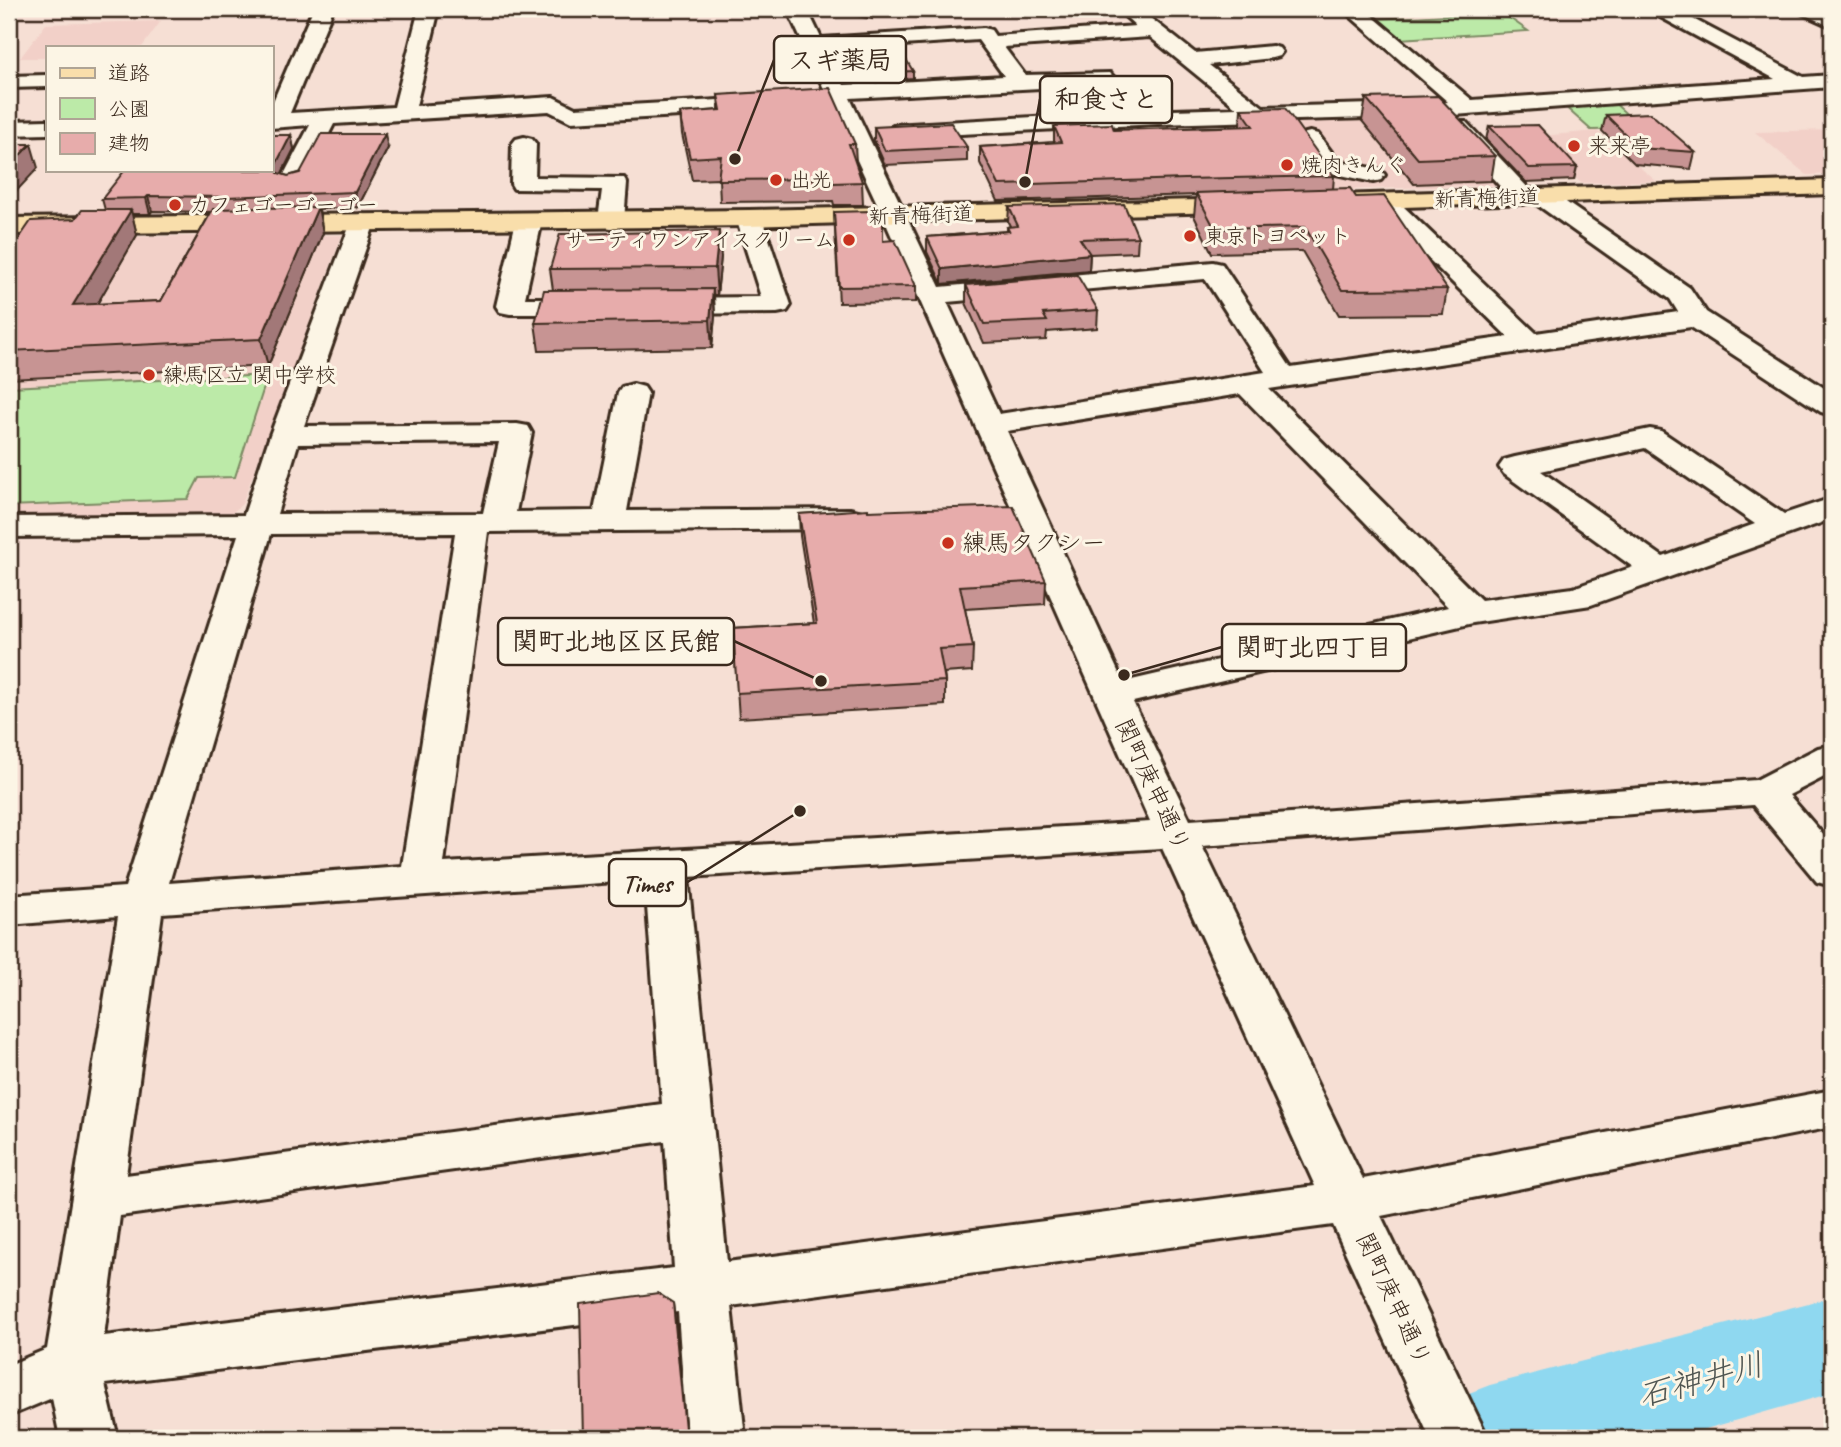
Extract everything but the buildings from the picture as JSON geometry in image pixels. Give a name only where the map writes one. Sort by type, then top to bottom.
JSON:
[{"type":"main road","name":"新青梅街道","points":[[1318,203],[1832,187]]},
{"type":"main road","name":"新青梅街道","points":[[9,226],[749,218],[1262,205]]},
{"type":"street","points":[[323,9],[274,121],[553,104],[570,115],[583,115],[806,102],[839,96],[1101,78],[1136,118]]},
{"type":"street","points":[[403,114],[429,9]]},
{"type":"street","name":"関町庚申通り","points":[[797,9],[857,132],[988,425],[1015,516],[1111,696],[1452,1423]]},
{"type":"street","points":[[1127,9],[1258,114]]},
{"type":"street","points":[[1352,9],[1467,107]]},
{"type":"street","points":[[1660,9],[1799,83]]},
{"type":"street","points":[[1808,9],[1832,21]]},
{"type":"street","points":[[990,42],[1155,31]]},
{"type":"street","points":[[813,45],[984,34],[1019,82]]},
{"type":"street","points":[[1193,60],[1273,53]]},
{"type":"street","points":[[857,132],[1136,118],[1441,109],[1832,81]]},
{"type":"street","points":[[9,82],[46,82]]},
{"type":"street","points":[[1441,109],[1532,196],[1680,294],[1696,318],[1818,386],[1832,406]]},
{"type":"street","points":[[292,182],[325,119]]},
{"type":"street","points":[[9,128],[46,127]]},
{"type":"street","points":[[1310,139],[1330,166],[1373,175]]},
{"type":"street","points":[[524,144],[523,184],[615,183],[611,220]]},
{"type":"street","points":[[1353,147],[1395,212],[1529,342]]},
{"type":"street","points":[[529,221],[510,306],[777,305],[749,218]]},
{"type":"street","points":[[89,1438],[72,1364],[142,901],[285,435],[362,222]]},
{"type":"street","points":[[730,246],[758,246]]},
{"type":"street","points":[[522,250],[550,250]]},
{"type":"street","points":[[929,296],[1213,270],[1283,378]]},
{"type":"street","points":[[988,425],[1283,378],[1696,318]]},
{"type":"street","points":[[1248,385],[1473,612]]},
{"type":"street","points":[[608,523],[632,393]]},
{"type":"street","points":[[285,435],[517,433],[485,523],[421,879]]},
{"type":"street","points":[[1659,570],[1515,467],[1650,438],[1780,526]]},
{"type":"street","points":[[1111,696],[1473,612],[1579,598],[1832,508]]},
{"type":"street","points":[[9,527],[608,523],[880,518]]},
{"type":"street","points":[[9,910],[421,879],[1177,834],[1764,792],[1832,757]]},
{"type":"street","points":[[1764,792],[1832,872]]},
{"type":"street","points":[[665,863],[716,1438]]},
{"type":"street","points":[[9,1391],[72,1364],[703,1287],[1349,1202],[1832,1109]]},
{"type":"street","points":[[95,1199],[687,1119]]},
{"type":"shaded area","points":[[161,21],[143,46],[46,46],[46,58],[20,58],[46,24]]},
{"type":"shaded area","points":[[1427,112],[1501,182],[1498,185],[1272,192],[1224,119]]},
{"type":"shaded area","points":[[1832,130],[1832,174],[1807,175],[1755,132]]},
{"type":"shaded area","points":[[1597,131],[1656,181],[1581,183],[1557,160],[1517,138]]},
{"type":"shaded area","name":"練馬区立 関中学校","points":[[342,235],[242,504],[230,515],[9,518],[9,246],[13,238]]},
{"type":"green space","points":[[1501,12],[1528,31],[1399,39],[1374,19]]},
{"type":"green space","points":[[1611,100],[1643,129],[1591,130],[1561,103]]},
{"type":"green space","points":[[268,375],[235,477],[199,478],[188,499],[9,506],[9,387]]},
{"type":"waterway","name":"石神井川","points":[[1490,1438],[1832,1345]]},
{"type":"place","name":"来来亭","points":[[1574,146]]},
{"type":"place","name":"スギ薬局","points":[[735,159]]},
{"type":"place","name":"焼肉きんぐ","points":[[1287,165]]},
{"type":"place","name":"出光","points":[[776,180]]},
{"type":"place","name":"和食さと","points":[[1025,182]]},
{"type":"place","name":"カフェゴーゴーゴー","points":[[175,205]]},
{"type":"place","name":"東京トヨペット","points":[[1190,236]]},
{"type":"place","name":"サーティワンアイスクリーム","points":[[849,240]]},
{"type":"place","name":"練馬区立 関中学校","points":[[149,375]]},
{"type":"place","name":"練馬タクシー","points":[[948,543]]},
{"type":"place","name":"関町北四丁目","points":[[1124,675]]},
{"type":"place","name":"関町北地区区民館","points":[[821,681]]},
{"type":"place","name":"Times","points":[[800,811]]}]
